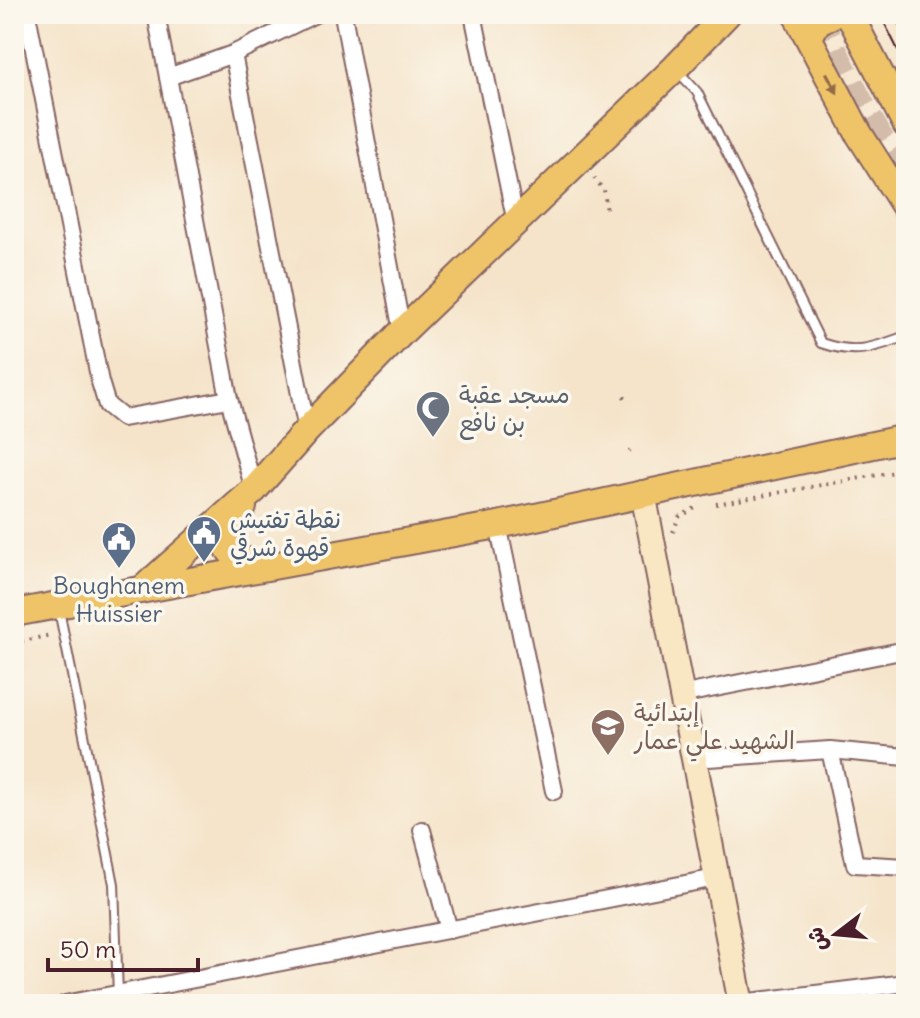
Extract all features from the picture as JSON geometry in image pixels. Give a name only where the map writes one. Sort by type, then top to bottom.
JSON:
[{"type":"main road","points":[[143,589],[254,490],[402,332],[727,14]]},
{"type":"main road","points":[[796,14],[859,134],[906,208]]},
{"type":"main road","points":[[809,37],[818,21],[844,16],[906,124]]},
{"type":"main road","points":[[14,613],[498,525],[906,438]]},
{"type":"main road","points":[[189,580],[254,490]]},
{"type":"main road","points":[[643,493],[741,1004]]},
{"type":"main road","points":[[228,530],[229,551],[239,560],[268,568]]},
{"type":"street","points":[[27,14],[107,405],[123,418],[229,399]]},
{"type":"street","points":[[156,14],[229,399],[254,490]]},
{"type":"street","points":[[168,77],[233,54],[315,14]]},
{"type":"street","points":[[343,14],[402,332]]},
{"type":"street","points":[[473,14],[516,223]]},
{"type":"street","points":[[233,54],[307,430]]},
{"type":"street","points":[[498,525],[554,791]]},
{"type":"street","points":[[680,695],[906,650]]},
{"type":"street","points":[[830,750],[855,864],[906,867]]},
{"type":"street","points":[[693,759],[830,750],[906,757]]},
{"type":"street","points":[[422,830],[449,930]]},
{"type":"street","points":[[65,1004],[118,996],[162,996],[449,930],[716,878]]},
{"type":"street","points":[[741,1004],[906,983]]},
{"type":"lane","points":[[675,68],[697,92],[821,343],[858,351],[906,336]]},
{"type":"lane","points":[[58,605],[114,884],[118,996]]},
{"type":"path","points":[[580,161],[604,190],[607,213]]},
{"type":"path","points":[[670,540],[679,517],[691,509],[903,470],[902,480]]},
{"type":"path","points":[[14,643],[63,632]]},
{"type":"tunnel","points":[[817,14],[870,119],[906,179]]},
{"type":"tram line","points":[[880,14],[906,66]]},
{"type":"tram line","points":[[894,14],[906,39]]},
{"type":"place","name":"مسجد عقبة بن نافع","points":[[433,439]]},
{"type":"place","name":"نقطة تفتيش قهوة شرقي","points":[[204,564]]},
{"type":"place","name":"Boughanem Huissier","points":[[119,570]]},
{"type":"place","name":"إبتدائية الشهيد علي عمار","points":[[608,757]]}]
